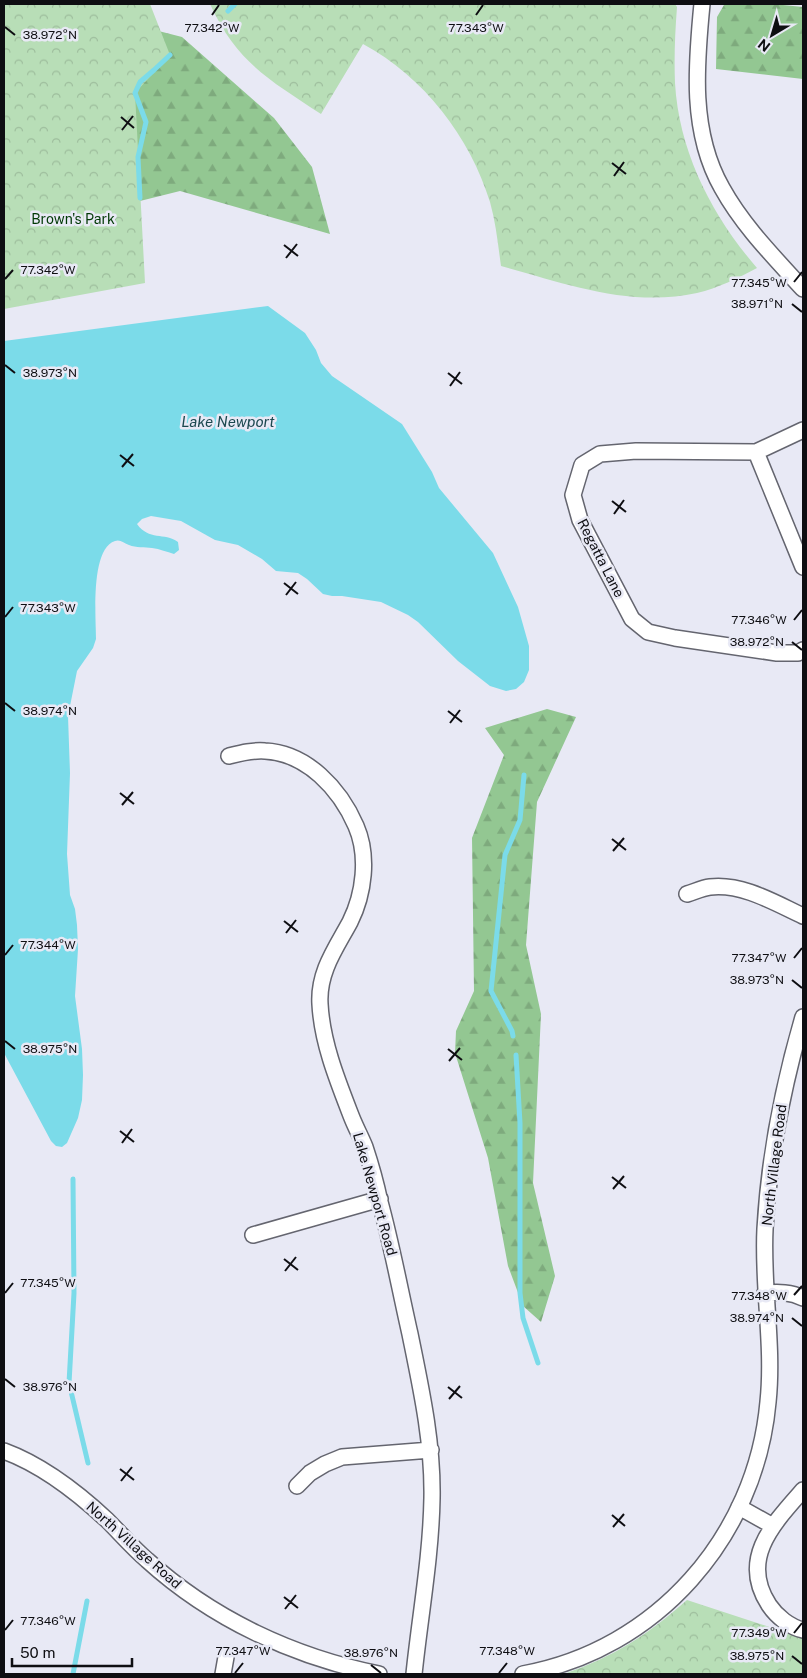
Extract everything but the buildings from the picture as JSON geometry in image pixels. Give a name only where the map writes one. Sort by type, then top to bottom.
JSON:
[{"type":"street","points":[[702,4],[697,63],[698,90],[702,131],[710,162],[721,186],[738,214],[803,290]]},
{"type":"street","name":"Regatta Lane","points":[[803,430],[756,452],[636,451],[600,454],[582,465],[573,495],[580,520],[632,619],[648,632],[675,638],[777,653],[798,653],[803,650]]},
{"type":"street","points":[[756,452],[803,567]]},
{"type":"street","name":"Lake Newport Road","points":[[229,756],[248,751],[282,753],[314,770],[329,783],[343,800],[357,828],[361,843],[363,864],[362,887],[356,908],[330,957],[323,977],[320,999],[321,1020],[326,1042],[353,1120],[364,1144],[380,1199],[421,1388],[431,1450],[432,1498],[428,1556],[414,1674]]},
{"type":"street","points":[[687,894],[709,887],[725,886],[741,890],[803,916]]},
{"type":"street","name":"North Village Road","points":[[523,1674],[542,1671],[576,1660],[608,1646],[640,1626],[692,1580],[717,1547],[740,1507],[764,1436],[770,1370],[765,1231],[769,1177],[779,1116],[803,1016]]},
{"type":"street","points":[[253,1235],[380,1199]]},
{"type":"street","points":[[766,1293],[796,1294],[803,1298]]},
{"type":"street","name":"North Village Road","points":[[4,1450],[39,1467],[74,1493],[106,1519],[148,1562],[217,1612],[254,1633],[292,1650],[379,1674]]},
{"type":"street","points":[[297,1486],[310,1473],[342,1458],[431,1450]]},
{"type":"street","points":[[803,1490],[765,1536],[760,1549],[757,1567],[758,1582],[763,1596],[772,1609],[783,1620],[803,1630]]},
{"type":"street","points":[[740,1507],[773,1526]]},
{"type":"street","points":[[223,1674],[226,1658]]},
{"type":"green space","name":"Brown's Park","points":[[4,4],[150,4],[170,55],[135,93],[145,283],[4,309]]},
{"type":"green space","points":[[210,4],[675,4],[677,7],[675,83],[683,134],[701,183],[713,206],[726,227],[757,268],[705,291],[672,297],[647,298],[598,292],[501,266],[490,202],[470,155],[442,111],[406,73],[363,44],[321,114],[256,68],[232,41],[220,24]]},
{"type":"green space","points":[[773,4],[803,7],[803,79],[716,69],[717,17],[724,5]]},
{"type":"green space","points":[[143,27],[182,37],[274,118],[312,167],[330,234],[180,191],[4,235]]},
{"type":"green space","points":[[547,709],[576,717],[537,802],[526,945],[541,1014],[533,1183],[555,1276],[541,1322],[523,1306],[508,1266],[488,1158],[455,1053],[456,1031],[474,991],[472,838],[504,755],[485,728]]},
{"type":"green space","points":[[687,1600],[803,1638],[803,1674],[564,1674],[599,1660],[629,1644],[658,1624]]},
{"type":"water","name":"Lake Newport","points":[[268,306],[305,333],[316,350],[321,363],[332,376],[402,424],[432,472],[439,488],[493,553],[518,607],[529,646],[529,670],[524,682],[516,689],[506,691],[490,686],[458,661],[418,622],[408,615],[381,602],[323,594],[298,573],[276,571],[262,559],[238,545],[215,540],[181,521],[151,516],[142,519],[137,524],[146,533],[167,537],[178,542],[179,550],[174,554],[155,548],[132,546],[119,540],[107,547],[101,557],[96,586],[96,639],[93,648],[77,671],[68,716],[70,773],[67,854],[70,895],[75,909],[77,925],[78,949],[75,996],[82,1049],[83,1075],[82,1100],[78,1118],[67,1143],[62,1147],[56,1146],[51,1141],[4,1053],[4,341]]},
{"type":"waterway","points":[[228,11],[235,4]]},
{"type":"waterway","points":[[140,198],[138,157],[146,122],[135,93],[140,82],[170,55]]},
{"type":"waterway","points":[[513,1036],[491,991],[505,855],[520,820],[524,775]]},
{"type":"waterway","points":[[516,1055],[520,1123],[520,1293],[523,1318],[538,1363]]},
{"type":"waterway","points":[[73,1179],[74,1293],[69,1383],[88,1463]]},
{"type":"waterway","points":[[73,1674],[87,1601]]}]
